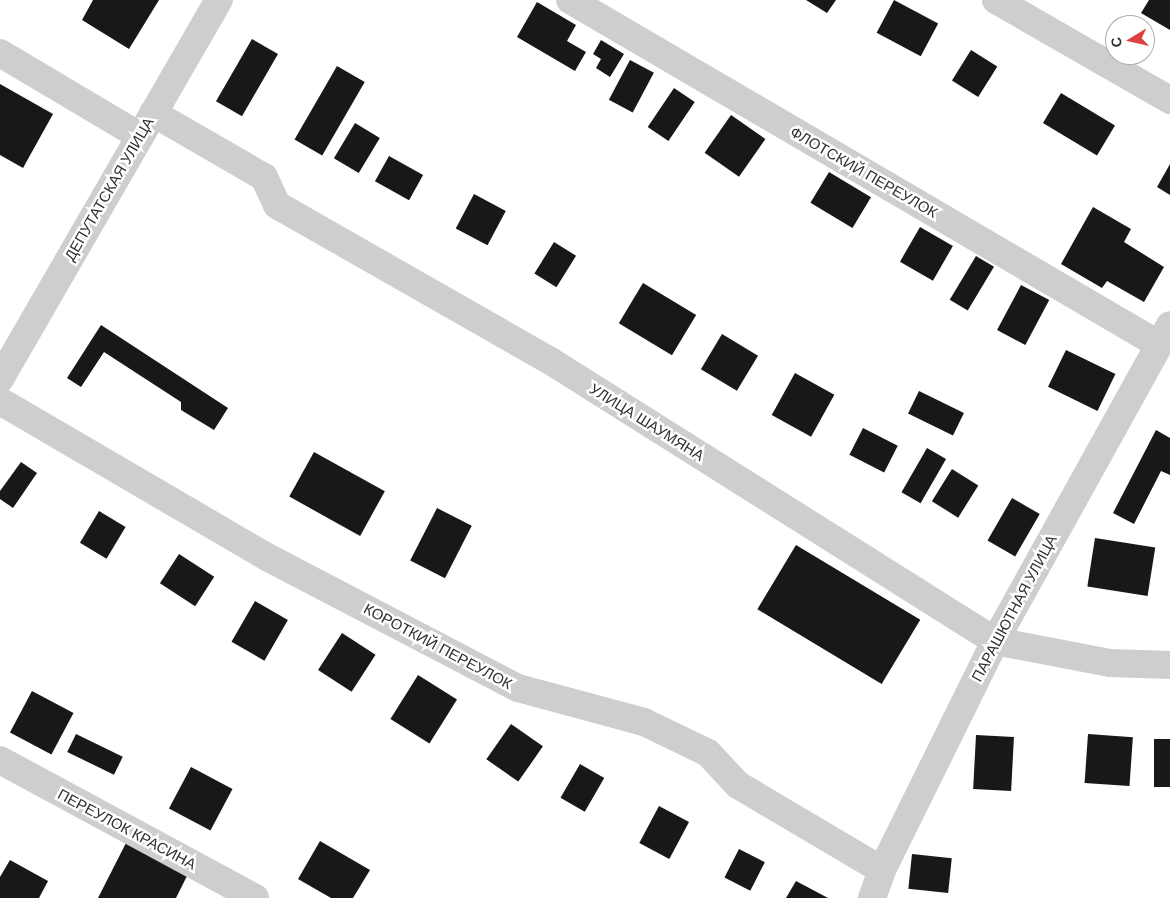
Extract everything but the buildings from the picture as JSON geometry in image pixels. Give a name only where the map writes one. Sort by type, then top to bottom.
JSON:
[{"type":"street","name":"ДЕПУТАТСКАЯ УЛИЦА","points":[[0,379],[219,0]]},
{"type":"street","name":"ФЛОТСКИЙ ПЕРЕУЛОК","points":[[570,0],[1164,335]]},
{"type":"street","points":[[996,0],[1170,100]]},
{"type":"street","name":"УЛИЦА ШАУМЯНА","points":[[0,53],[147,124],[264,177],[277,205],[549,360],[995,641],[1110,663],[1170,665]]},
{"type":"street","name":"ПАРАШЮТНАЯ УЛИЦА","points":[[872,898],[882,870],[995,641],[1164,335]]},
{"type":"street","name":"КОРОТКИЙ ПЕРЕУЛОК","points":[[0,401],[269,558],[518,688],[644,722],[708,753],[738,785],[882,870]]},
{"type":"street","name":"ПЕРЕУЛОК КРАСИНА","points":[[0,760],[255,898]]}]
